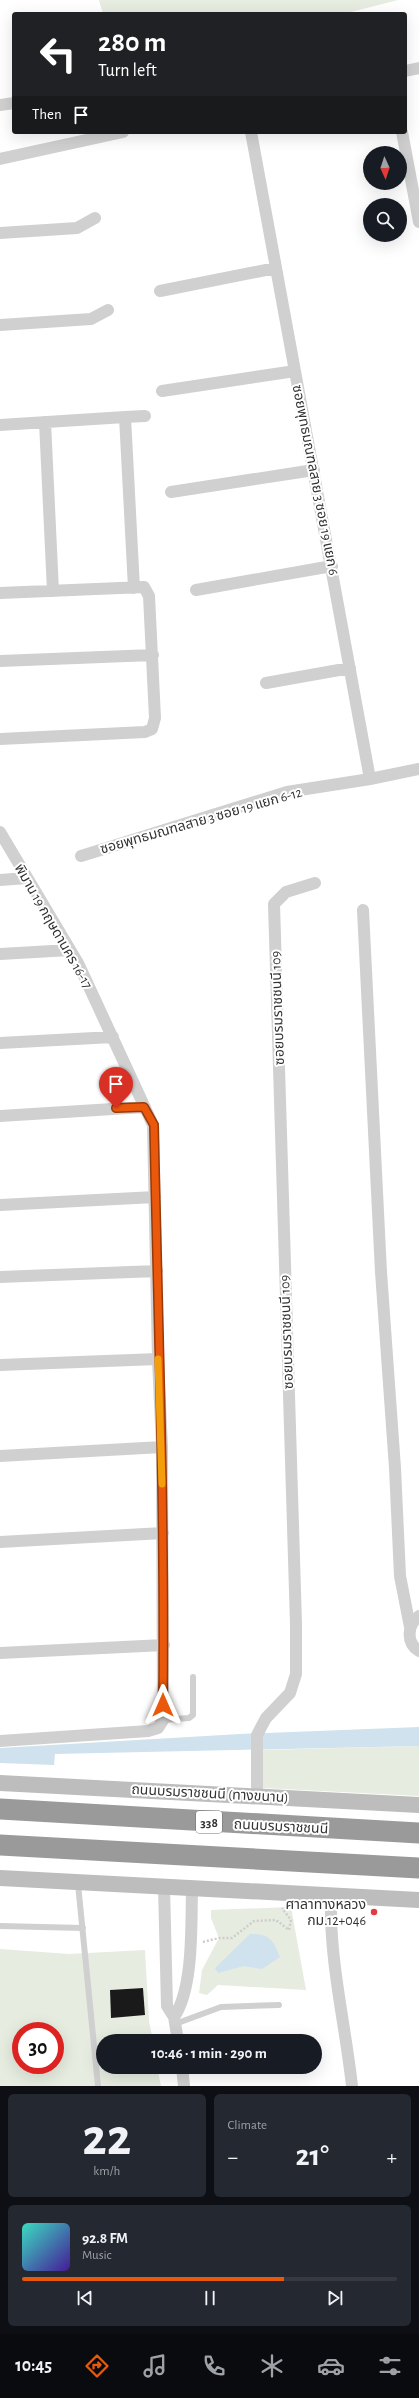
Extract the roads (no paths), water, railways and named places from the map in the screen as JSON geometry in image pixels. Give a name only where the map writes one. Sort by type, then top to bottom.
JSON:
[{"type":"highway","name":"ถนนบรมราชชนนี","points":[[0,1809],[419,1833]]},
{"type":"highway","points":[[0,1845],[419,1868]]},
{"type":"main road","name":"ถนนบรมราชชนนี (ทางขนาน)","points":[[0,1783],[419,1805]]},
{"type":"main road","points":[[0,1878],[419,1900]]},
{"type":"street","points":[[407,71],[419,68]]},
{"type":"street","points":[[0,105],[12,103]]},
{"type":"street","points":[[0,159],[114,134]]},
{"type":"street","name":"ซอยพุทธมณฑลสาย 3 ซอย 19 แยก 6","points":[[251,134],[370,779]]},
{"type":"street","points":[[402,134],[419,222]]},
{"type":"street","points":[[0,234],[77,228],[95,218]]},
{"type":"street","points":[[160,291],[276,268]]},
{"type":"street","points":[[0,325],[91,319],[108,310]]},
{"type":"street","points":[[162,391],[295,371]]},
{"type":"street","points":[[0,426],[145,416]]},
{"type":"street","points":[[125,417],[134,588]]},
{"type":"street","points":[[45,422],[53,591]]},
{"type":"street","points":[[171,492],[314,470]]},
{"type":"street","points":[[196,590],[332,566]]},
{"type":"street","points":[[0,593],[144,588],[149,596],[155,718],[152,729],[145,732],[0,739]]},
{"type":"street","points":[[0,661],[153,655]]},
{"type":"street","points":[[266,683],[350,668]]},
{"type":"street","points":[[370,779],[419,770]]},
{"type":"street","name":"ซอยพุทธมณฑลสาย 3 ซอย 19 แยก 6-12","points":[[81,856],[286,792],[370,779]]},
{"type":"street","name":"พิมาน 19 กฤษดานคร 16-17","points":[[0,832],[70,950],[113,1036],[144,1107],[154,1125],[163,1533],[164,1645],[160,1724]]},
{"type":"street","points":[[0,880],[28,878]]},
{"type":"street","name":"ซอยบรมราชชนนี 109","points":[[257,1796],[257,1735],[266,1718],[290,1693],[296,1674],[296,1616],[274,904],[286,892],[316,883]]},
{"type":"street","points":[[363,910],[381,1272],[395,1468],[400,1576],[410,1627],[411,1643],[419,1651]]},
{"type":"street","points":[[0,954],[70,950]]},
{"type":"street","points":[[0,1043],[113,1036]]},
{"type":"street","points":[[0,1116],[144,1107]]},
{"type":"street","points":[[0,1205],[155,1197]]},
{"type":"street","points":[[0,1277],[157,1271]]},
{"type":"street","points":[[0,1365],[158,1359]]},
{"type":"street","points":[[0,1456],[162,1447]]},
{"type":"street","points":[[0,1542],[163,1533]]},
{"type":"street","points":[[410,1627],[419,1616]]},
{"type":"street","points":[[0,1653],[164,1645]]},
{"type":"street","points":[[0,1741],[148,1731],[160,1724]]},
{"type":"street","points":[[164,1887],[167,2006],[175,2020],[177,2034]]},
{"type":"street","points":[[175,2020],[182,2005],[191,1945],[192,1888]]},
{"type":"street","points":[[331,1895],[332,1958],[347,2039],[352,2086]]},
{"type":"street","points":[[183,2074],[184,2086]]},
{"type":"lane","points":[[160,1724],[189,1718],[193,1715],[192,1677]]},
{"type":"lane","points":[[78,1882],[98,2086]]},
{"type":"lane","points":[[0,1926],[83,1928]]},
{"type":"lane","points":[[175,2020],[221,2007],[279,2005]]},
{"type":"water","points":[[419,1727],[419,1746],[55,1754],[54,1765],[0,1763],[0,1748],[240,1734]]},
{"type":"water","points":[[250,1934],[262,1935],[270,1939],[280,1957],[262,1969],[244,1966],[218,1973],[215,1968]]},
{"type":"place","name":"ศาลาทางหลวง กม.12+046","points":[[374,1912]]}]
